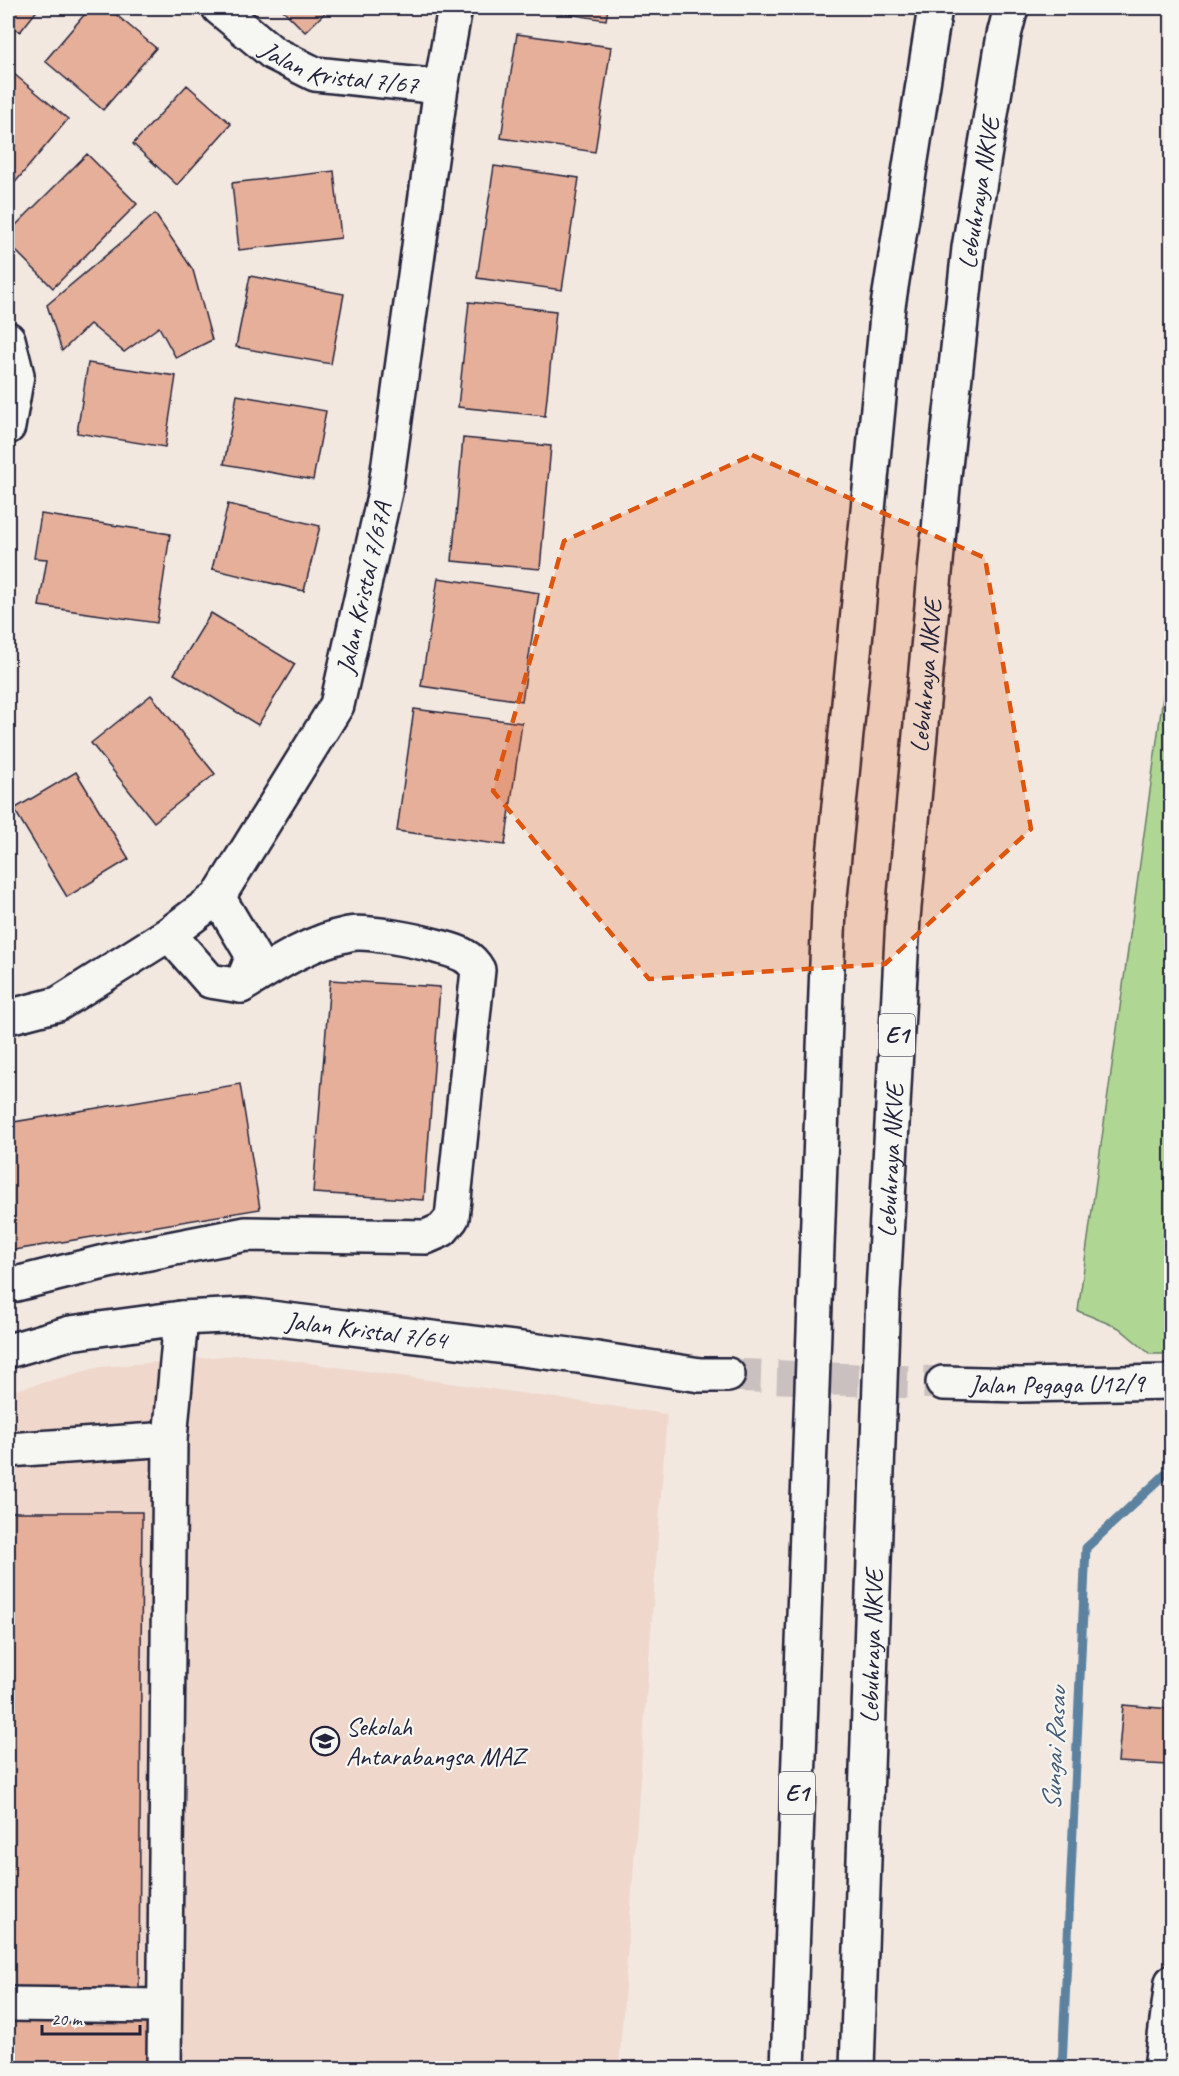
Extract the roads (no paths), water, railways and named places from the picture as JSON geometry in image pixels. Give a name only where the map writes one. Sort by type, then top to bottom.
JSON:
[{"type":"main road","name":"Jalan Kristal 7/67","points":[[219,8],[273,53],[315,74],[441,87]]},
{"type":"main road","name":"Jalan Kristal 7/67A","points":[[8,1017],[58,1004],[169,934],[218,897],[337,705],[385,492],[441,87],[455,8]]},
{"type":"main road","name":"E1","points":[[788,2068],[829,907],[888,306],[935,8]]},
{"type":"main road","name":"Lebuhraya NKVE","points":[[857,2068],[883,1293],[903,918],[944,476],[969,248],[1002,46],[1011,8]]},
{"type":"main road","points":[[8,339],[17,375],[8,427]]},
{"type":"main road","points":[[218,897],[253,956],[241,986]]},
{"type":"main road","points":[[8,1286],[108,1261],[246,1234],[426,1237],[442,1230],[452,1218],[478,970],[474,962],[464,954],[420,942],[351,933],[305,948],[241,986],[210,981],[169,934]]},
{"type":"main road","name":"Jalan Kristal 7/64","points":[[8,1351],[70,1333],[181,1318],[246,1315],[578,1356],[700,1375],[728,1375]]},
{"type":"main road","points":[[164,2068],[170,1439],[181,1318]]},
{"type":"main road","name":"Jalan Pegaga U12/9","points":[[943,1383],[1021,1385],[1172,1382]]},
{"type":"main road","points":[[8,1450],[170,1439]]},
{"type":"main road","points":[[1161,2068],[1172,1982]]},
{"type":"main road","points":[[8,2004],[163,2006]]},
{"type":"waterway","name":"Sungai Rasau","points":[[1062,2068],[1086,1548],[1172,1468]]},
{"type":"tunnel","points":[[728,1375],[943,1383]]},
{"type":"place","name":"Sekolah Antarabangsa MAZ","points":[[325,1741]]}]
